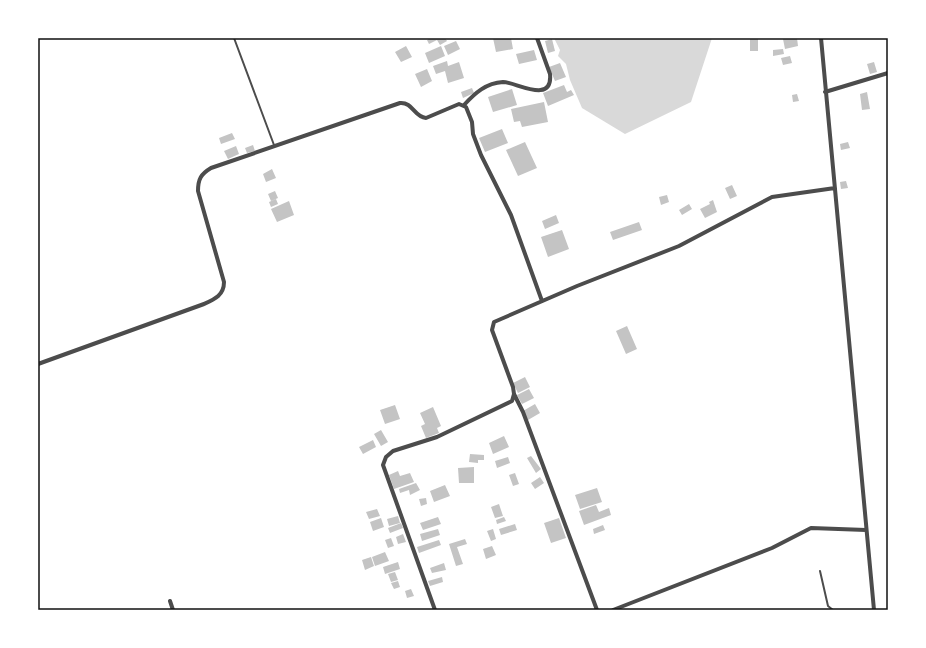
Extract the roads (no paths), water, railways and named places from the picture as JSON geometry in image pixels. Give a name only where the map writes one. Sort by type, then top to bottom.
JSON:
[{"type":"street","points":[[38,364],[204,304],[219,297],[223,292],[224,282],[198,191],[200,178],[203,173],[211,168],[400,103],[409,104],[419,116],[426,118],[459,104],[464,105],[481,89],[504,82],[532,91],[548,85],[550,74],[537,38]]},
{"type":"street","points":[[821,38],[874,610]]},
{"type":"street","points":[[825,92],[888,73]]},
{"type":"street","points":[[464,105],[472,122],[472,134],[511,215],[542,301]]},
{"type":"street","points":[[598,610],[523,412],[514,394],[492,327],[499,319],[679,246],[772,197],[835,188]]},
{"type":"street","points":[[435,610],[383,465],[386,457],[393,451],[425,442],[503,407],[512,401],[514,394]]},
{"type":"street","points":[[613,610],[772,548],[811,528],[866,530]]},
{"type":"street","points":[[170,601],[173,610]]},
{"type":"lane","points":[[234,38],[274,146]]},
{"type":"lane","points":[[820,571],[828,606],[832,610]]}]
